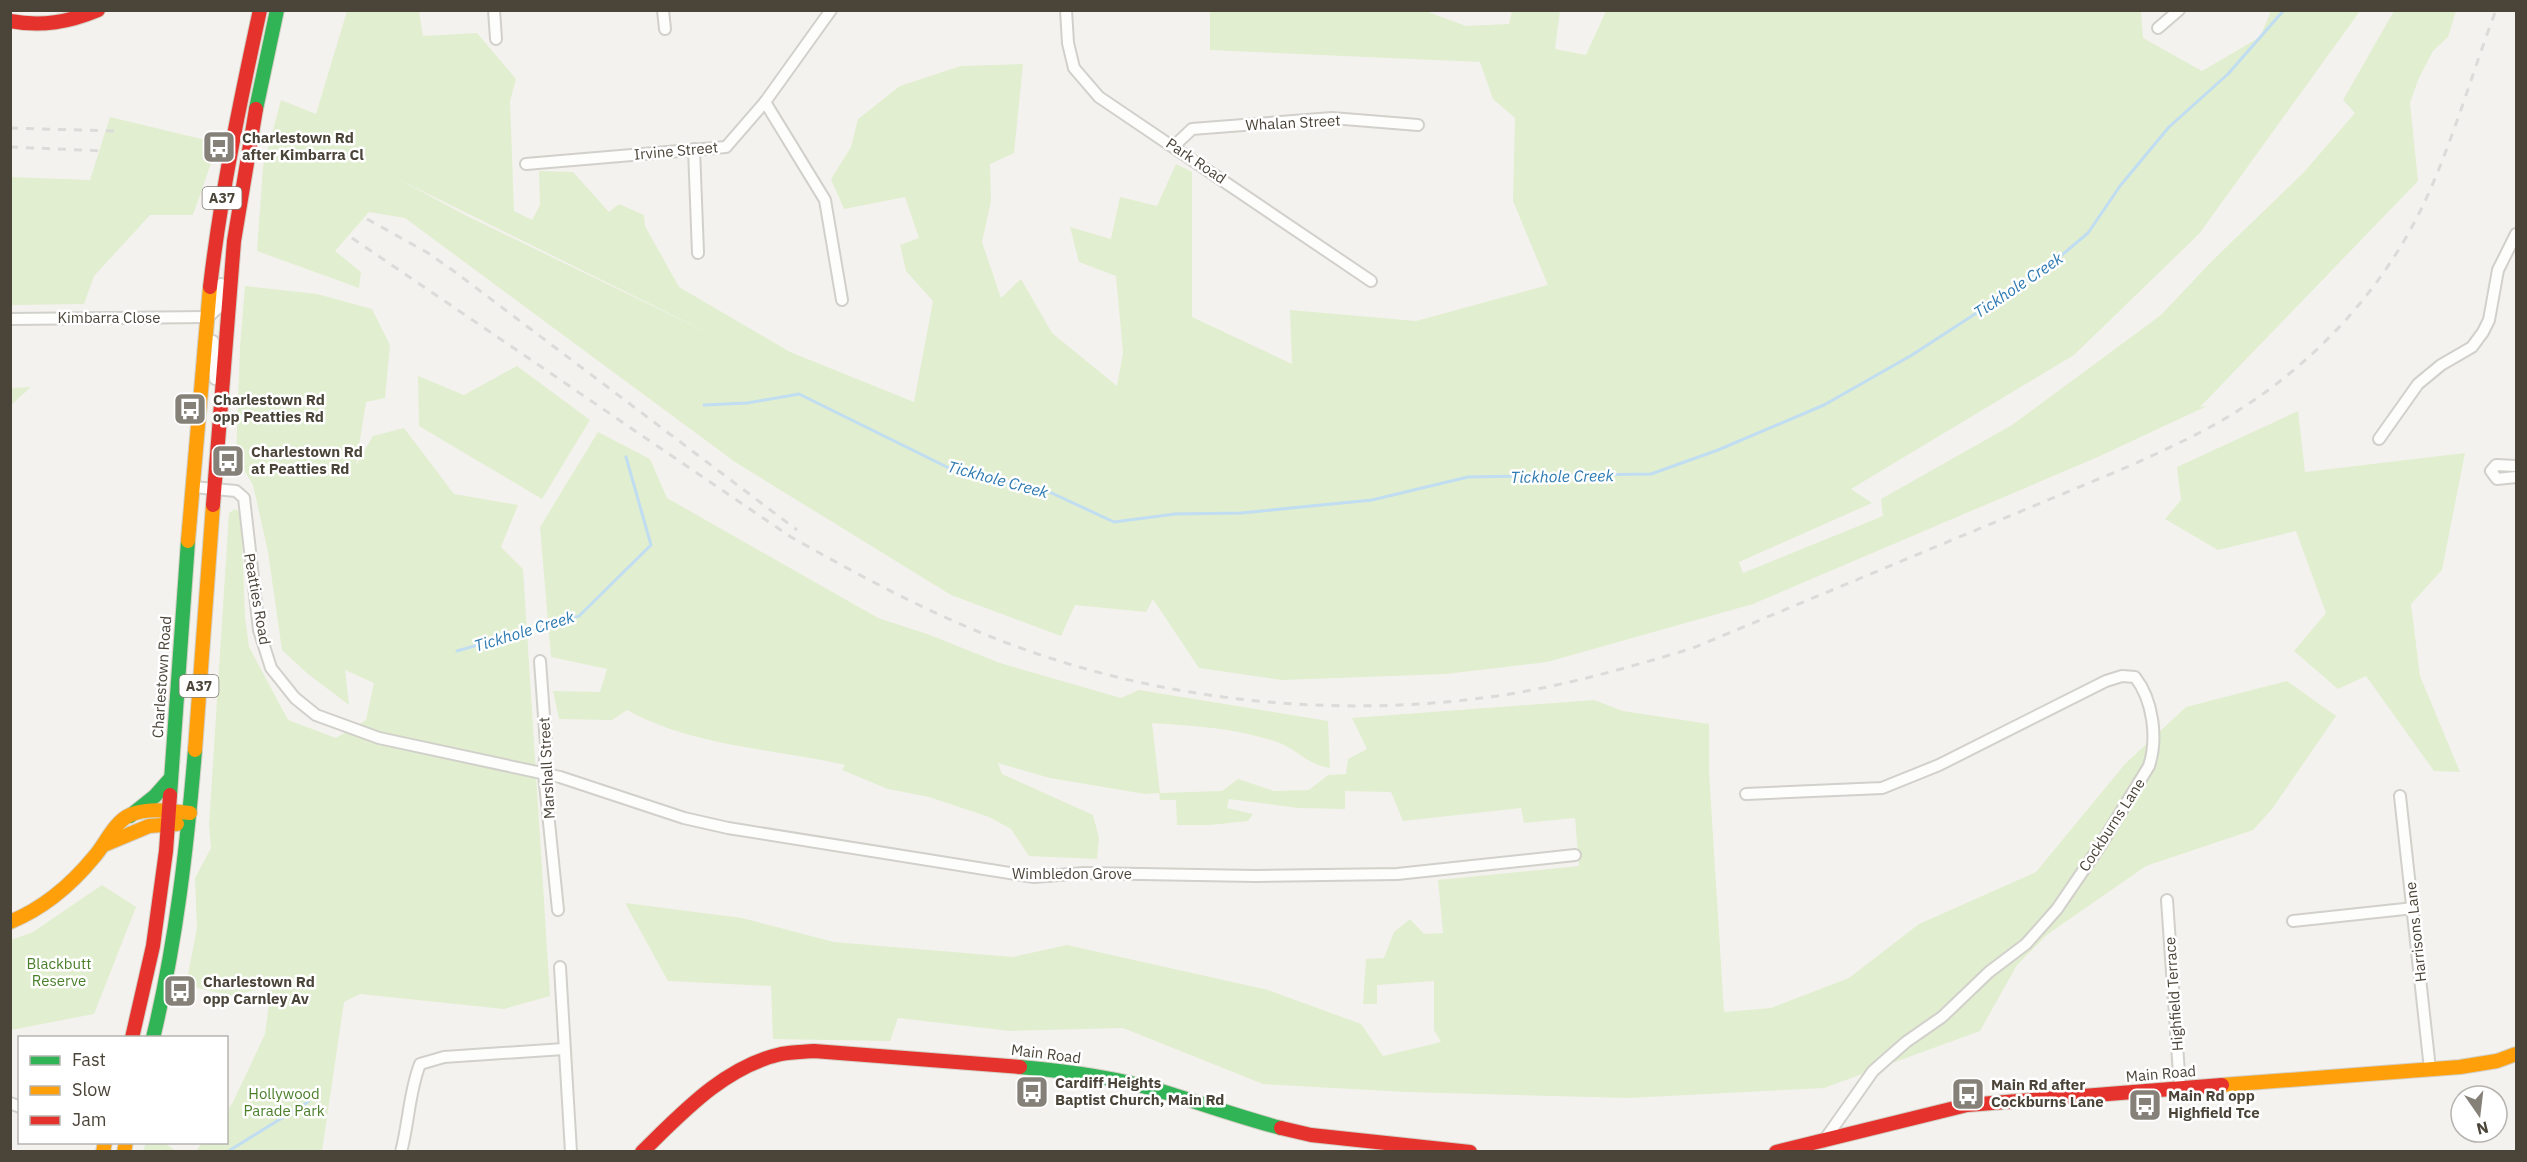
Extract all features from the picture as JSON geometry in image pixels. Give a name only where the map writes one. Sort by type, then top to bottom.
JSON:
[{"type":"main road","points":[[10,21],[32,25],[58,24],[78,20],[98,10]]},
{"type":"main road","name":"Charlestown Road","points":[[132,1036],[153,946],[169,817],[207,317],[219,214],[237,114],[260,10]]},
{"type":"main road","name":"Charlestown Road","points":[[153,1036],[172,960],[181,905],[234,241],[247,154],[277,10]]},
{"type":"main road","points":[[10,922],[26,916],[70,884],[105,845],[116,826],[155,796],[171,778]]},
{"type":"main road","points":[[130,816],[189,819]]},
{"type":"main road","points":[[105,845],[137,828],[169,817]]},
{"type":"main road","name":"Main Road","points":[[642,1152],[710,1088],[746,1066],[782,1054],[814,1051],[1066,1071],[1155,1089],[1250,1120],[1311,1135],[1470,1152]]},
{"type":"main road","name":"Main Road","points":[[1776,1152],[1967,1105],[2430,1070],[2474,1065],[2517,1054]]},
{"type":"street","points":[[494,10],[496,39]]},
{"type":"street","points":[[663,10],[665,28]]},
{"type":"street","name":"Irvine Street","points":[[526,164],[726,147],[765,102],[831,10]]},
{"type":"street","name":"Park Road","points":[[1066,10],[1068,43],[1074,69],[1099,97],[1371,281]]},
{"type":"street","points":[[2158,28],[2178,10]]},
{"type":"street","points":[[765,102],[825,200],[842,300]]},
{"type":"street","name":"Whalan Street","points":[[1174,146],[1192,129],[1332,118],[1418,125]]},
{"type":"street","points":[[694,149],[698,253]]},
{"type":"street","points":[[2379,439],[2418,384],[2441,365],[2472,347],[2483,332],[2489,320],[2498,270],[2517,234]]},
{"type":"street","name":"Charlestown Road","points":[[221,399],[215,379],[212,330],[207,317],[219,308],[222,273],[234,241]]},
{"type":"street","name":"Kimbarra Close","points":[[10,319],[207,317]]},
{"type":"street","points":[[2517,466],[2496,465],[2491,471],[2497,479],[2517,477]]},
{"type":"street","name":"Peatties Road","points":[[193,487],[236,490],[244,498],[259,630],[271,668],[295,698],[316,715],[379,738],[544,774]]},
{"type":"street","name":"Marshall Street","points":[[540,661],[546,744],[544,774],[558,910]]},
{"type":"street","name":"Cockburns Lane","points":[[1746,794],[1882,788],[1939,765],[2064,700],[2122,676],[2135,677],[2149,703],[2153,755],[2150,766],[2106,837],[2057,909],[2026,944],[1989,972],[1942,1017],[1906,1042],[1873,1071],[1823,1142]]},
{"type":"street","name":"Wimbledon Grove","points":[[544,774],[560,777],[684,818],[728,828],[1034,877],[1084,873],[1245,876],[1397,874],[1575,855]]},
{"type":"street","name":"Harrisons Lane","points":[[2400,796],[2430,1070]]},
{"type":"street","name":"Highfield Terrace","points":[[2167,900],[2180,1088]]},
{"type":"street","points":[[2293,921],[2414,908]]},
{"type":"street","points":[[560,968],[571,1152]]},
{"type":"street","points":[[401,1152],[413,1083],[420,1064],[444,1057],[564,1049]]},
{"type":"street","points":[[109,1144],[125,1147]]},
{"type":"green space","points":[[1423,10],[1466,26],[1509,24],[1512,11],[1560,11],[1555,49],[1586,55],[1606,11],[2141,11],[2143,38],[2202,71],[2260,37],[2271,11],[2360,11],[2199,234],[2074,355],[1851,489],[1872,503],[1739,562],[1743,573],[1883,516],[1881,499],[2012,425],[2161,315],[2211,262],[2304,172],[2355,113],[2343,100],[2394,11],[2456,11],[2448,37],[2433,51],[2418,80],[2410,103],[2418,181],[2200,407],[2207,406],[2100,456],[1753,604],[1547,662],[1446,674],[1282,680],[1199,668],[1153,599],[1146,612],[1075,605],[1061,636],[951,595],[735,462],[405,218],[369,212],[335,251],[361,272],[359,288],[257,251],[263,167],[281,100],[316,114],[347,11],[419,11],[423,36],[477,33],[516,79],[510,101],[514,211],[532,220],[540,205],[539,171],[573,172],[609,212],[619,204],[644,215],[645,226],[679,287],[790,352],[914,402],[933,301],[906,271],[900,245],[919,238],[905,197],[844,209],[831,179],[851,147],[858,119],[900,86],[961,66],[1023,64],[1014,153],[990,164],[991,201],[982,242],[1001,298],[1021,279],[1052,333],[1117,386],[1123,353],[1116,276],[1079,262],[1070,227],[1111,239],[1120,197],[1157,206],[1176,164],[1192,172],[1192,317],[1292,364],[1290,310],[1416,321],[1548,285],[1513,201],[1515,118],[1493,99],[1480,62],[1210,50],[1210,11]],"holes":[[[398,179],[729,343],[467,216]]]},
{"type":"green space","points":[[110,117],[218,143],[193,215],[150,215],[94,276],[84,304],[11,305],[11,177],[90,180]]},
{"type":"green space","name":"Hollywood Parade Park","points":[[245,286],[317,294],[372,309],[390,345],[385,398],[366,402],[356,465],[373,436],[404,428],[454,494],[518,505],[501,547],[523,569],[550,996],[504,1009],[360,994],[344,1002],[322,1151],[195,1152],[201,1144],[228,1144],[228,1110],[265,1034],[272,981],[255,990],[231,996],[190,986],[187,979],[197,928],[195,878],[211,848],[209,825],[229,513],[235,509],[241,513],[245,617],[249,647],[288,720],[336,738],[366,720],[374,683],[345,670],[349,705],[308,674],[282,650],[268,552],[253,485],[236,456]]},
{"type":"green space","points":[[517,366],[590,420],[542,499],[419,426],[418,376],[464,395]]},
{"type":"green space","points":[[31,387],[11,405],[11,388]]},
{"type":"green space","points":[[2298,411],[2305,472],[2465,453],[2442,570],[2411,604],[2420,676],[2460,772],[2434,771],[2366,676],[2338,689],[2294,651],[2326,613],[2296,531],[2218,550],[2165,519],[2181,500],[2177,467]]},
{"type":"green space","points":[[598,432],[650,459],[667,498],[878,618],[930,635],[1000,663],[1121,698],[1139,690],[1328,721],[1330,768],[1314,763],[1284,745],[1262,737],[1215,728],[1152,723],[1160,793],[1222,791],[1238,779],[1274,791],[1309,790],[1328,775],[1346,774],[1348,759],[1367,749],[1352,718],[1594,700],[1623,711],[1709,724],[1709,772],[1724,1012],[1771,1008],[1849,978],[1919,924],[2036,872],[2125,764],[2186,707],[2287,681],[2336,716],[2272,809],[2253,830],[2146,866],[2048,934],[2017,965],[1980,1031],[1824,1088],[1629,1098],[1406,1092],[1263,1084],[1123,1028],[1010,1031],[898,1018],[890,1041],[773,1039],[771,986],[668,981],[625,903],[742,918],[834,942],[1013,957],[1067,945],[1268,990],[1361,1024],[1383,1056],[1441,1042],[1434,1030],[1434,981],[1377,985],[1377,1004],[1363,1004],[1366,959],[1384,958],[1394,932],[1410,919],[1424,934],[1443,933],[1438,880],[1579,866],[1575,818],[1524,823],[1521,808],[1403,821],[1391,792],[1345,791],[1345,809],[1298,808],[1229,799],[1227,808],[1253,814],[1248,821],[1210,825],[1177,825],[1176,800],[1160,800],[1159,793],[1145,794],[1050,778],[998,763],[1002,774],[1093,815],[1099,838],[1097,859],[1029,856],[1011,829],[989,817],[929,797],[888,789],[842,770],[845,765],[706,739],[679,732],[627,710],[612,720],[559,719],[553,691],[600,692],[607,669],[551,657],[540,527]]},
{"type":"green space","name":"Blackbutt Reserve","points":[[102,885],[136,907],[94,1014],[11,1030],[11,940],[33,932]]},
{"type":"green space","points":[[146,1144],[166,1144],[176,1151],[143,1151]]},
{"type":"waterway","name":"Tickhole Creek","points":[[704,405],[747,403],[799,394],[955,471],[1043,489],[1114,522],[1175,514],[1241,513],[1372,500],[1468,477],[1651,474],[1718,450],[1824,405],[1912,355],[2050,265],[2088,233],[2120,186],[2169,127],[2228,74],[2284,10]]},
{"type":"waterway","name":"Tickhole Creek","points":[[457,651],[579,616],[651,545],[626,457]]},
{"type":"waterway","points":[[227,1152],[308,1102]]},
{"type":"railway","points":[[352,238],[791,537],[913,602],[989,636],[1108,675],[1232,698],[1295,704],[1357,706],[1420,704],[1482,698],[1562,684],[1693,648],[2132,465],[2203,431],[2258,398],[2288,375],[2342,324],[2367,295],[2409,232],[2445,153],[2496,10]]},
{"type":"railway","points":[[10,128],[114,131]]},
{"type":"railway","points":[[10,147],[106,151]]},
{"type":"railway","points":[[367,219],[428,253],[455,272],[797,530]]},
{"type":"traffic: fast","points":[[256,109],[277,10]]},
{"type":"traffic: fast","points":[[170,795],[188,541]]},
{"type":"traffic: fast","points":[[153,1036],[180,895],[195,750]]},
{"type":"traffic: fast","points":[[130,816],[155,796],[171,778]]},
{"type":"traffic: fast","points":[[1020,1067],[1124,1081],[1281,1128]]},
{"type":"traffic: slow","points":[[188,541],[210,287]]},
{"type":"traffic: slow","points":[[195,750],[213,505]]},
{"type":"traffic: slow","points":[[10,922],[45,903],[76,877],[124,818],[152,810],[190,813]]},
{"type":"traffic: slow","points":[[106,844],[149,826],[177,824]]},
{"type":"traffic: slow","points":[[2222,1085],[2460,1067],[2497,1061],[2516,1054]]},
{"type":"traffic: slow","points":[[103,1152],[105,1144]]},
{"type":"traffic: slow","points":[[124,1152],[126,1144]]},
{"type":"traffic: jam","points":[[10,21],[33,24],[55,22],[77,18],[98,10]]},
{"type":"traffic: jam","points":[[210,287],[225,182],[260,10]]},
{"type":"traffic: jam","points":[[213,505],[234,241],[256,109]]},
{"type":"traffic: jam","points":[[132,1036],[153,946],[166,851],[170,795]]},
{"type":"traffic: jam","points":[[642,1152],[689,1107],[723,1080],[760,1060],[781,1054],[814,1051],[1020,1067]]},
{"type":"traffic: jam","points":[[1776,1152],[1967,1105],[2222,1085]]},
{"type":"traffic: jam","points":[[1281,1128],[1311,1135],[1470,1152]]},
{"type":"place","name":"Charlestown Rd after Kimbarra Cl","points":[[219,147]]},
{"type":"place","name":"Charlestown Rd opp Peatties Rd","points":[[190,409]]},
{"type":"place","name":"Charlestown Rd at Peatties Rd","points":[[228,461]]},
{"type":"place","name":"Charlestown Rd opp Carnley Av","points":[[180,991]]},
{"type":"place","name":"Cardiff Heights Baptist Church, Main Rd","points":[[1032,1092]]},
{"type":"place","name":"Main Rd after Cockburns Lane","points":[[1968,1094]]},
{"type":"place","name":"Main Rd opp Highfield Tce","points":[[2145,1105]]}]
